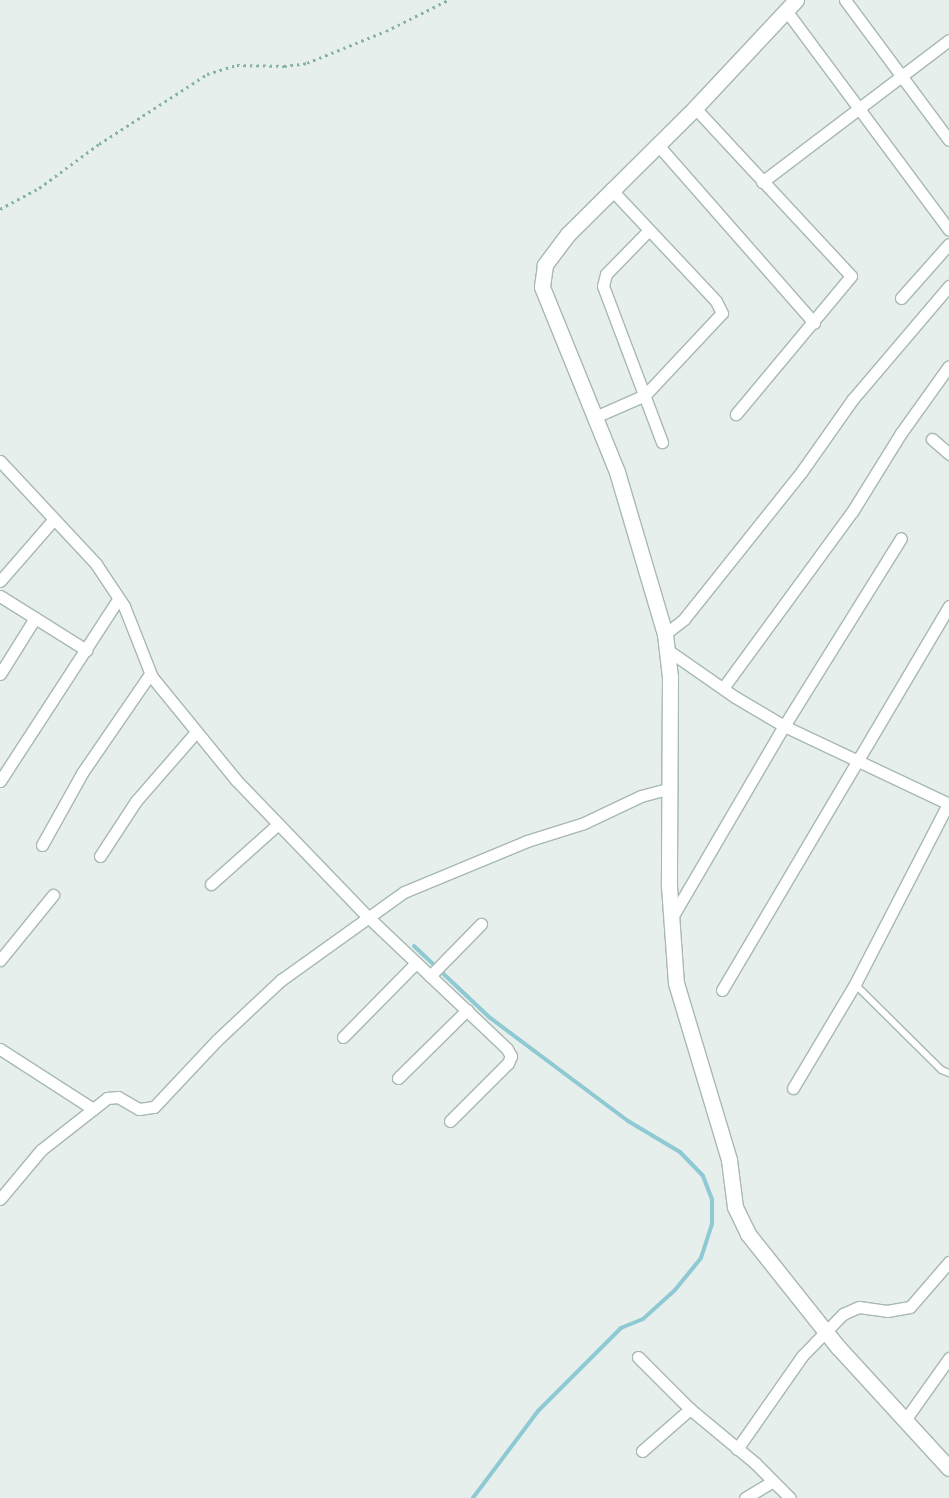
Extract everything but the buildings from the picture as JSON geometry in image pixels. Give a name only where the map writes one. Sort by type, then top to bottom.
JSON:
[{"type":"street","points":[[845,0],[904,76],[949,140]]},
{"type":"street","points":[[949,230],[860,109],[790,4],[695,108],[611,189],[551,254],[542,277],[545,301],[596,417],[634,522],[669,651],[668,789],[671,919],[679,998],[726,1148],[734,1207],[748,1234],[825,1331],[949,1468]]},
{"type":"street","points":[[762,182],[949,40]]},
{"type":"street","points":[[695,108],[762,182],[850,274],[814,323],[736,414]]},
{"type":"street","points":[[657,144],[814,323]]},
{"type":"street","points":[[596,417],[645,395],[722,313],[716,301],[648,231],[611,189]]},
{"type":"street","points":[[648,231],[603,280],[662,442]]},
{"type":"street","points":[[900,298],[949,244]]},
{"type":"street","points":[[665,634],[684,619],[802,471],[852,400],[949,286]]},
{"type":"street","points":[[723,688],[852,512],[900,433],[949,366]]},
{"type":"street","points":[[932,439],[949,454]]},
{"type":"street","points":[[2,469],[54,519],[96,564],[119,598],[150,674],[196,732],[278,824],[367,916],[416,963],[435,971],[467,1010],[508,1049],[510,1059],[450,1121]]},
{"type":"street","points":[[0,581],[54,519]]},
{"type":"street","points":[[671,919],[784,726],[901,538]]},
{"type":"street","points":[[0,596],[86,650]]},
{"type":"street","points":[[0,781],[119,598]]},
{"type":"street","points":[[722,990],[949,606]]},
{"type":"street","points":[[0,674],[34,618]]},
{"type":"street","points":[[669,651],[784,726],[857,759],[948,804],[855,984],[793,1088]]},
{"type":"street","points":[[42,845],[82,773],[150,674]]},
{"type":"street","points":[[100,856],[136,801],[196,732]]},
{"type":"street","points":[[0,1198],[41,1150],[92,1109],[114,1096],[139,1109],[154,1107],[249,1008],[367,916],[404,892],[527,840],[584,823],[641,796],[668,789]]},
{"type":"street","points":[[211,884],[278,824]]},
{"type":"street","points":[[0,960],[52,895]]},
{"type":"street","points":[[435,971],[481,924]]},
{"type":"street","points":[[342,1037],[416,963]]},
{"type":"street","points":[[398,1078],[467,1010]]},
{"type":"street","points":[[0,1049],[92,1109]]},
{"type":"street","points":[[736,1449],[802,1356],[843,1314],[859,1307],[887,1311],[910,1306],[949,1262]]},
{"type":"street","points":[[638,1357],[690,1409],[736,1449],[755,1462],[772,1482],[790,1498]]},
{"type":"street","points":[[905,1420],[949,1358]]},
{"type":"street","points":[[642,1451],[690,1409]]},
{"type":"street","points":[[746,1498],[772,1482]]},
{"type":"lane","points":[[855,984],[942,1070],[949,1073]]},
{"type":"path","points":[[0,209],[39,188],[99,144],[207,74],[237,65],[284,66],[307,63],[386,31],[448,0]]},
{"type":"waterway","points":[[414,946],[489,1017],[628,1121],[680,1152],[703,1176],[712,1200],[712,1224],[701,1258],[675,1290],[643,1319],[621,1328],[538,1411],[473,1498]]}]
